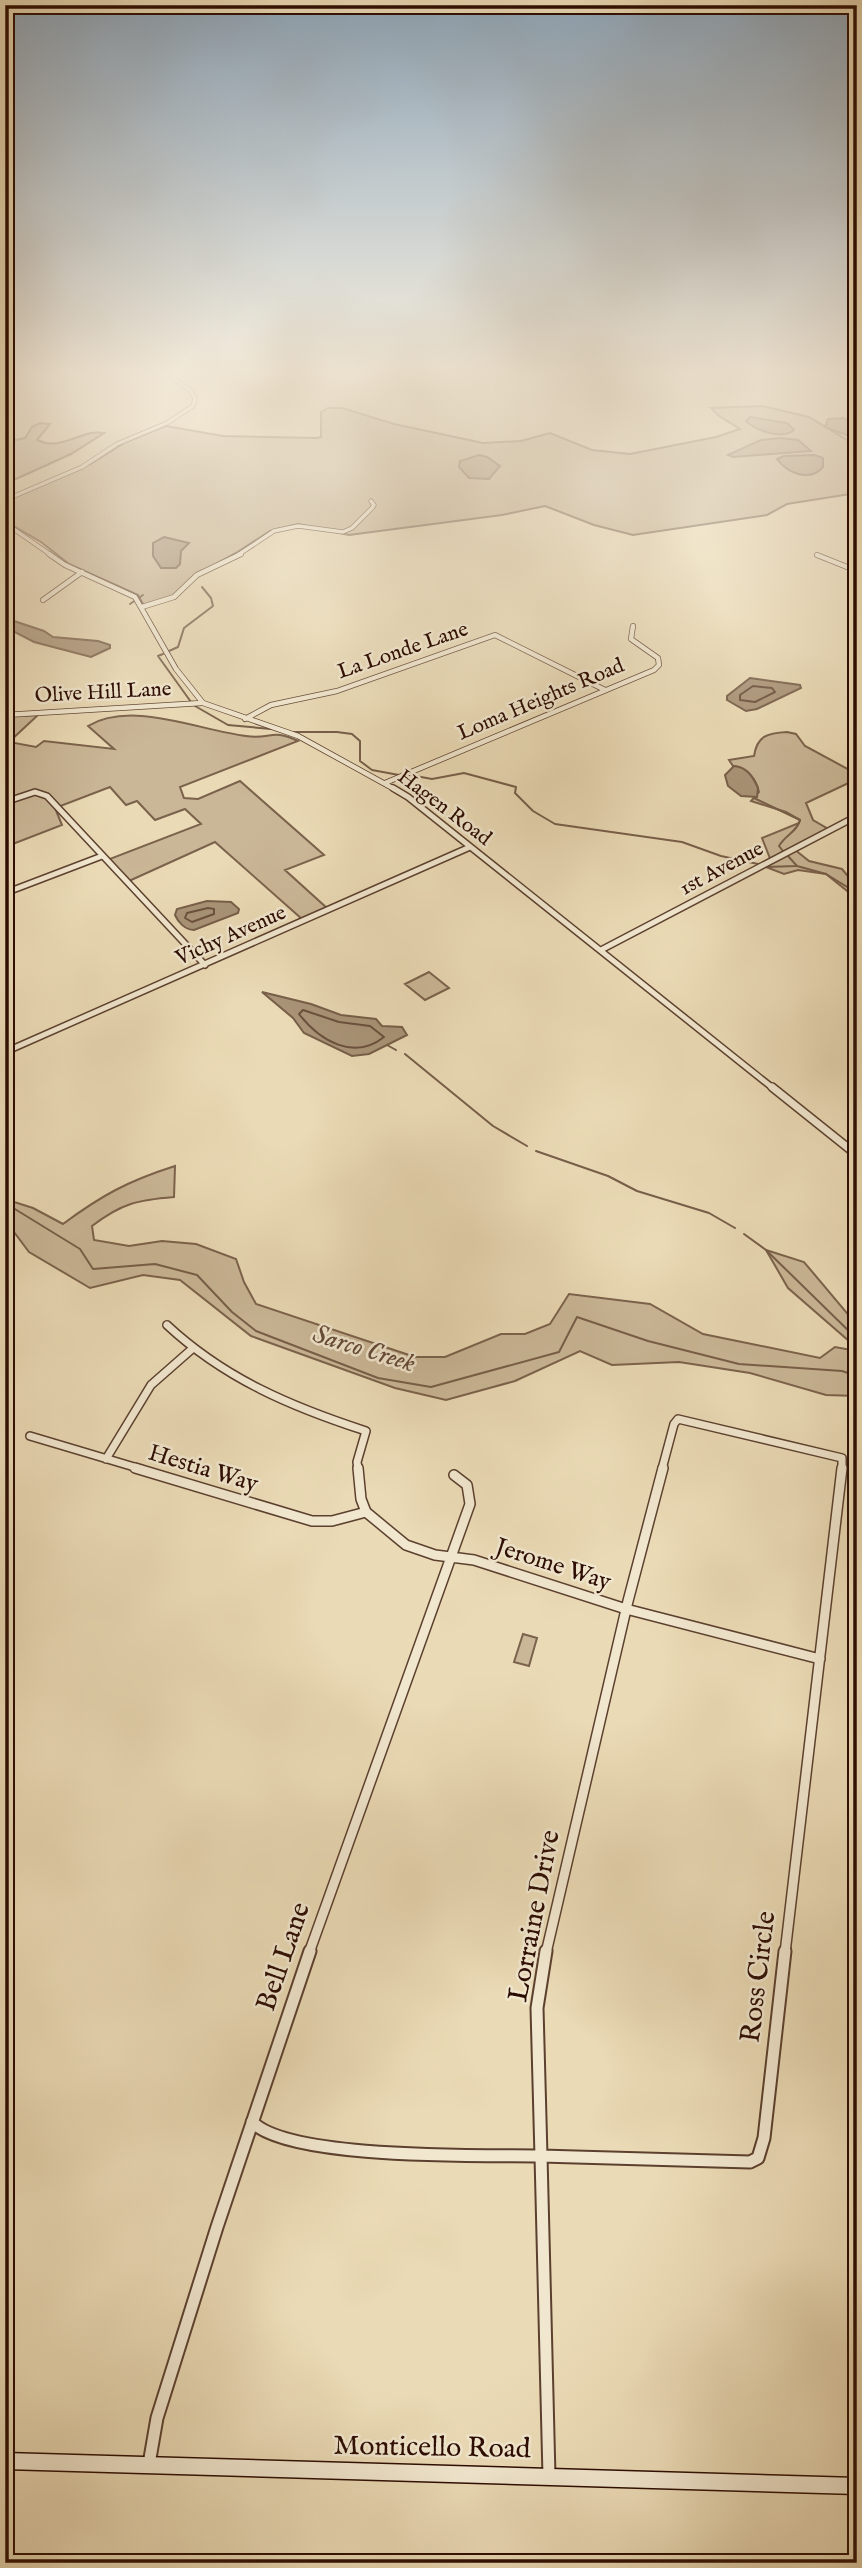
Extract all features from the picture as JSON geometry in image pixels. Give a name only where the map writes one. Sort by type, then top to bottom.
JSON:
[{"type":"main road","name":"Monticello Road","points":[[5,2461],[857,2486]]},
{"type":"street","points":[[5,500],[28,490]]},
{"type":"street","points":[[139,603],[174,597],[197,575],[237,555],[274,531],[298,526],[330,533],[351,529],[373,508],[371,501]]},
{"type":"street","points":[[5,523],[53,557],[139,603],[176,669],[203,703]]},
{"type":"street","points":[[817,555],[857,571]]},
{"type":"street","points":[[43,600],[82,572]]},
{"type":"street","name":"Loma Heights Road","points":[[385,783],[654,670],[659,664],[658,658],[631,639],[633,626]]},
{"type":"street","name":"La Londe Lane","points":[[245,719],[271,705],[337,691],[495,635],[605,690]]},
{"type":"street","name":"Olive Hill Lane","points":[[5,715],[203,703]]},
{"type":"street","name":"Hagen Road","points":[[203,703],[298,736],[408,797],[857,1155]]},
{"type":"street","points":[[5,802],[41,792],[205,965]]},
{"type":"street","name":"1st Avenue","points":[[601,950],[857,816]]},
{"type":"street","name":"Vichy Avenue","points":[[5,1052],[470,847]]},
{"type":"street","points":[[5,893],[102,856]]},
{"type":"street","points":[[167,1325],[192,1349],[225,1373],[267,1396],[366,1431],[357,1462],[358,1487],[366,1512]]},
{"type":"street","points":[[106,1459],[151,1385],[192,1349]]},
{"type":"street","name":"Lorraine Drive","points":[[549,2477],[537,2008],[541,1980],[626,1609],[674,1424],[678,1419]]},
{"type":"street","name":"Ross Circle","points":[[252,2122],[258,2128],[326,2148],[541,2158],[750,2162],[758,2158],[764,2138],[842,1480],[842,1458],[678,1419]]},
{"type":"street","name":"Hestia Way","points":[[30,1436],[312,1521],[332,1521],[366,1512]]},
{"type":"street","name":"Bell Lane","points":[[149,2464],[157,2418],[252,2122],[342,1857],[470,1504],[471,1494],[467,1485],[454,1475]]},
{"type":"street","name":"Jerome Way","points":[[366,1512],[406,1545],[450,1557],[474,1560],[626,1609],[820,1659]]},
{"type":"shaded area","points":[[31,490],[857,490],[857,493],[787,504],[767,515],[633,535],[594,525],[545,506],[502,515],[349,535],[298,524],[270,531],[192,577],[178,594],[144,606],[138,595],[69,564],[41,542],[5,521],[5,501]]},
{"type":"shaded area","points":[[38,715],[9,742],[36,747],[44,741],[114,749],[88,726],[105,719],[124,716],[165,719],[254,737],[282,735],[298,741],[180,787],[184,798],[198,799],[240,781],[324,855],[285,870],[328,909],[302,919],[215,842],[129,881],[107,860],[201,824],[185,809],[155,820],[137,801],[126,805],[110,787],[55,808],[62,825],[5,847],[5,716]]},
{"type":"shaded area","points":[[787,732],[796,734],[805,746],[857,774],[857,779],[806,803],[813,820],[830,830],[794,849],[809,861],[842,869],[857,887],[857,899],[826,874],[798,870],[784,874],[766,867],[771,861],[762,838],[799,823],[800,820],[786,812],[751,801],[759,792],[756,783],[747,771],[733,766],[729,760],[754,756],[755,749],[764,737]]},
{"type":"shaded area","points":[[429,972],[449,988],[425,1000],[405,984]]},
{"type":"shaded area","points":[[175,1166],[174,1197],[140,1201],[112,1212],[92,1226],[94,1240],[129,1246],[162,1241],[196,1244],[236,1259],[256,1304],[415,1357],[445,1357],[501,1334],[525,1334],[550,1324],[569,1294],[650,1304],[703,1334],[820,1358],[835,1347],[857,1351],[857,1396],[826,1395],[750,1373],[679,1362],[612,1365],[580,1351],[515,1381],[446,1400],[395,1388],[251,1336],[180,1280],[143,1275],[90,1288],[29,1252],[5,1220],[5,1199],[33,1208],[63,1224],[116,1190]]},
{"type":"shaded area","points":[[766,1250],[804,1262],[857,1325],[857,1348],[788,1288]]},
{"type":"shaded area","points":[[523,1634],[537,1638],[529,1666],[514,1662]]},
{"type":"water","points":[[164,537],[189,543],[181,551],[180,564],[176,568],[161,568],[153,556],[153,543]]},
{"type":"water","points":[[5,618],[44,631],[53,637],[98,641],[110,645],[110,648],[91,657],[34,642],[5,627]]},
{"type":"water","points":[[750,678],[800,685],[801,688],[757,709],[746,711],[727,700],[727,696]]},
{"type":"water","points":[[734,766],[743,768],[752,776],[758,788],[757,797],[741,796],[728,786],[725,775]]},
{"type":"water","points":[[207,901],[231,902],[239,909],[238,913],[194,930],[182,925],[175,915],[177,909]]},
{"type":"water","points":[[262,992],[311,1004],[341,1015],[376,1019],[382,1026],[402,1027],[407,1035],[369,1054],[352,1056],[304,1033],[293,1018]]},
{"type":"waterway","points":[[169,651],[178,647],[184,628],[213,606],[211,598],[202,587]]},
{"type":"waterway","points":[[130,604],[143,595]]},
{"type":"waterway","points":[[163,654],[158,656],[191,702]]},
{"type":"waterway","points":[[195,706],[228,725],[271,729]]},
{"type":"waterway","points":[[292,732],[352,734],[360,741],[360,761],[372,770],[399,775]]},
{"type":"waterway","points":[[410,775],[432,779],[464,773],[516,787],[515,793],[533,811],[555,824],[682,842],[721,856],[758,864]]},
{"type":"waterway","points":[[754,798],[800,820],[779,846],[783,851]]},
{"type":"waterway","points":[[788,856],[797,866],[826,874],[857,893]]},
{"type":"waterway","points":[[766,867],[796,866]]},
{"type":"waterway","points":[[387,1045],[396,1050]]},
{"type":"waterway","points":[[405,1054],[493,1126],[527,1146]]},
{"type":"waterway","points":[[536,1151],[608,1176],[637,1191],[709,1213],[735,1228]]},
{"type":"waterway","name":"Sarco Creek","points":[[5,1203],[80,1249],[93,1269],[155,1264],[197,1275],[232,1312],[256,1331],[378,1378],[431,1387],[559,1352],[577,1317],[648,1341],[739,1364],[842,1371],[857,1376]]},
{"type":"waterway","points":[[744,1234],[766,1250],[857,1339]]}]
